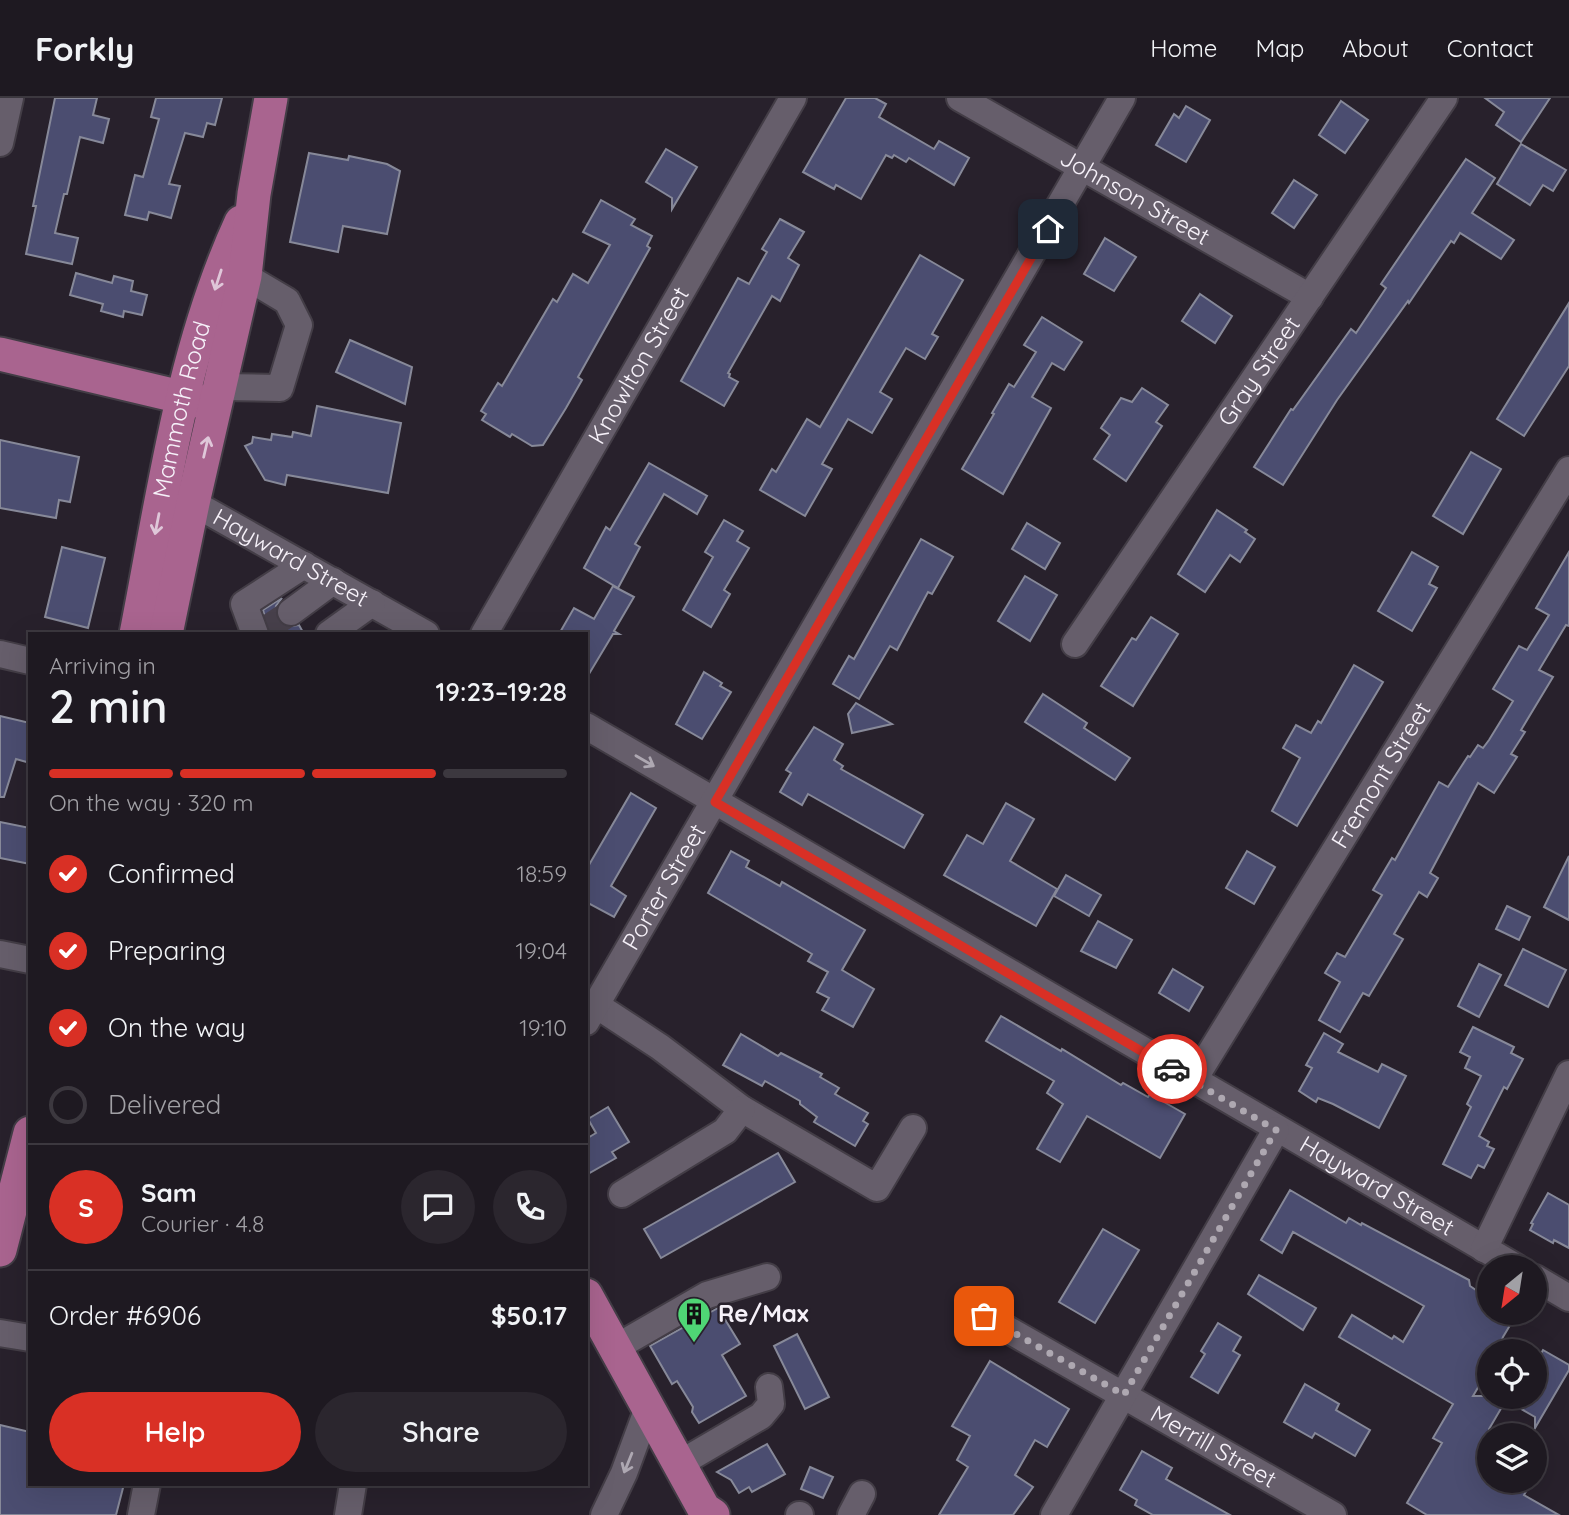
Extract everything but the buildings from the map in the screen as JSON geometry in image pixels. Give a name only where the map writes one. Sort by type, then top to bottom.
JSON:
[{"type":"main road","name":"Mammoth Road","points":[[166,632],[245,276],[254,194],[271,98]]},
{"type":"main road","name":"Mammoth Road","points":[[136,632],[183,397],[222,269],[254,194]]},
{"type":"main road","points":[[0,354],[183,397],[218,396]]},
{"type":"main road","points":[[0,1250],[9,1184],[28,1138]]},
{"type":"main road","points":[[588,1299],[704,1514]]},
{"type":"street","points":[[0,143],[10,98]]},
{"type":"street","name":"Knowlton Street","points":[[485,632],[793,98]]},
{"type":"street","name":"Johnson Street","points":[[960,98],[1310,297]]},
{"type":"street","name":"Porter Street","points":[[591,1013],[1122,98]]},
{"type":"street","name":"Gray Street","points":[[1075,644],[1444,98]]},
{"type":"street","points":[[218,396],[280,388],[299,325],[287,301],[245,276]]},
{"type":"street","name":"Fremont Street","points":[[1193,1081],[1569,470]]},
{"type":"street","name":"Hayward Street","points":[[193,503],[423,632]]},
{"type":"street","points":[[260,632],[244,604],[304,565]]},
{"type":"street","points":[[291,612],[333,581]]},
{"type":"street","points":[[332,632],[372,603]]},
{"type":"street","points":[[0,654],[28,661]]},
{"type":"street","name":"Hayward Street","points":[[588,727],[1495,1255]]},
{"type":"street","points":[[0,954],[28,960]]},
{"type":"street","points":[[591,1013],[660,1047],[741,1109],[877,1188],[913,1128]]},
{"type":"street","points":[[1484,1249],[1569,1074]]},
{"type":"street","points":[[622,1194],[725,1131],[741,1109]]},
{"type":"street","points":[[1054,1515],[1276,1130]]},
{"type":"street","points":[[615,1348],[707,1295],[767,1277]]},
{"type":"street","points":[[1547,1285],[1569,1298]]},
{"type":"street","name":"Merrill Street","points":[[984,1316],[1333,1515]]},
{"type":"street","points":[[0,1334],[28,1338]]},
{"type":"street","points":[[679,1464],[761,1416],[771,1404],[769,1387]]},
{"type":"street","points":[[604,1515],[624,1473],[648,1408]]},
{"type":"street","points":[[141,1515],[147,1486]]},
{"type":"street","points":[[348,1515],[353,1486]]},
{"type":"tunnel","points":[[266,629],[291,612]]},
{"type":"way so far","points":[[984,1316],[1124,1395],[1276,1130],[1172,1069]]},
{"type":"place","name":"Re/Max","points":[[694,1344]]},
{"type":"route","points":[[1048,229],[715,802],[1172,1069]]}]
